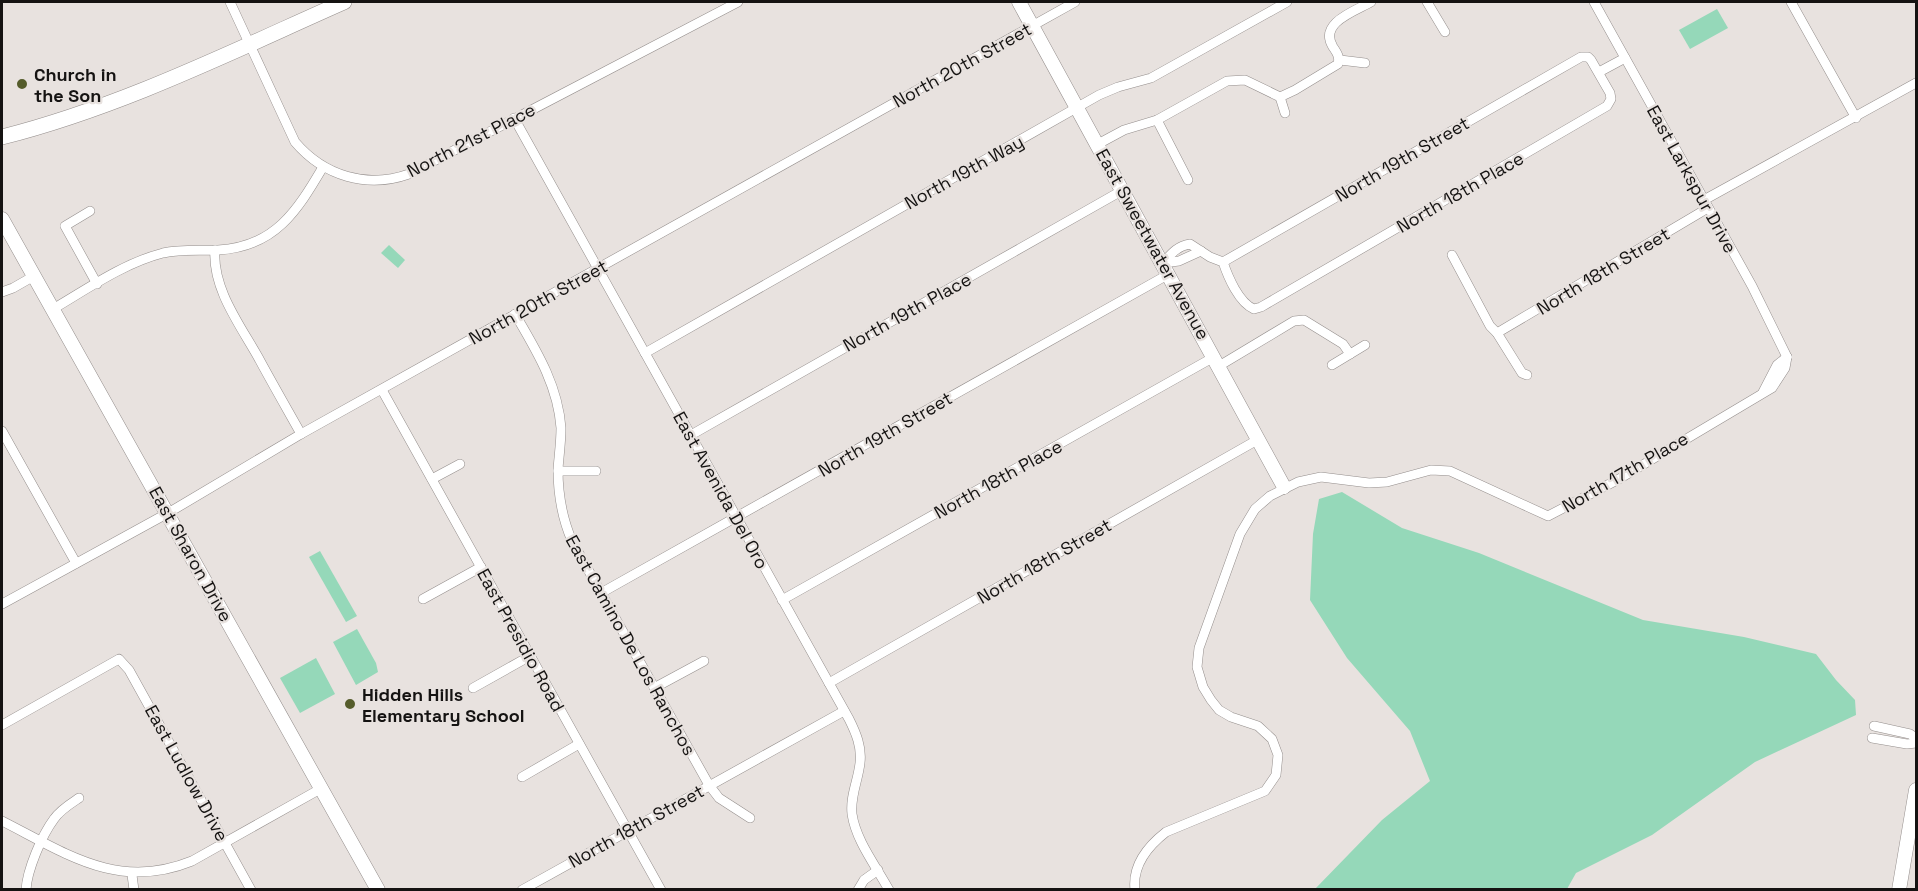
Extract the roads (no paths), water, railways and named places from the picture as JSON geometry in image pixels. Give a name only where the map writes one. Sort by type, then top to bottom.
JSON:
[{"type":"main road","points":[[2,137],[113,102],[344,2]]},
{"type":"street","name":"North 21st Place","points":[[230,2],[295,142],[305,154],[323,167],[342,176],[381,181],[409,174],[738,2]]},
{"type":"street","name":"East Sweetwater Avenue","points":[[1019,2],[1284,488]]},
{"type":"street","name":"North 20th Street","points":[[2,604],[168,513],[301,434],[1075,2]]},
{"type":"street","name":"North 19th Way","points":[[645,353],[1078,108],[1118,87],[1151,78],[1287,2]]},
{"type":"street","points":[[1340,60],[1330,42],[1329,33],[1333,23],[1371,2]]},
{"type":"street","points":[[1427,2],[1445,32]]},
{"type":"street","name":"East Larkspur Drive","points":[[1594,2],[1752,286],[1787,357]]},
{"type":"street","points":[[1791,2],[1856,118]]},
{"type":"street","name":"North 19th Street","points":[[601,593],[1166,268],[1173,251],[1183,245],[1190,244],[1210,257],[1224,262],[1581,57],[1588,57],[1599,72]]},
{"type":"street","points":[[1599,72],[1625,58]]},
{"type":"street","points":[[1340,60],[1365,63]]},
{"type":"street","points":[[1281,97],[1338,64],[1340,60]]},
{"type":"street","name":"North 18th Place","points":[[1224,262],[1241,299],[1254,309],[1607,106],[1611,99],[1610,93],[1599,72]]},
{"type":"street","points":[[1098,144],[1124,130],[1157,120],[1227,81],[1245,80],[1281,97]]},
{"type":"street","name":"North 18th Street","points":[[1497,333],[1706,204],[1917,83]]},
{"type":"street","points":[[1281,97],[1285,113]]},
{"type":"street","name":"East Avenida Del Oro","points":[[514,118],[856,733],[860,764],[851,800],[852,815],[856,829],[889,890]]},
{"type":"street","points":[[1157,120],[1188,180]]},
{"type":"street","points":[[53,309],[142,260],[162,253],[193,249],[215,250],[252,244],[281,227],[293,214],[323,167]]},
{"type":"street","name":"North 19th Place","points":[[691,435],[1123,190]]},
{"type":"street","points":[[90,212],[65,226],[97,284]]},
{"type":"street","name":"East Sharon Drive","points":[[2,219],[378,890]]},
{"type":"street","points":[[215,250],[214,261],[227,301],[301,434]]},
{"type":"street","points":[[1452,255],[1490,326],[1497,333],[1522,373],[1527,375]]},
{"type":"street","points":[[2,292],[34,276]]},
{"type":"street","name":"East Camino De Los Ranchos","points":[[515,314],[547,370],[554,390],[561,429],[558,471],[563,518],[572,541],[709,785],[719,798],[750,818]]},
{"type":"street","name":"North 18th Place","points":[[782,600],[1294,321],[1304,320],[1343,344],[1350,354]]},
{"type":"street","points":[[1332,365],[1365,345]]},
{"type":"street","name":"North 17th Place","points":[[1135,890],[1136,872],[1141,858],[1157,839],[1166,832],[1265,791],[1276,775],[1278,755],[1272,739],[1258,726],[1231,717],[1219,710],[1203,687],[1197,667],[1199,648],[1240,534],[1255,509],[1284,488],[1298,482],[1321,477],[1369,483],[1387,482],[1431,470],[1450,471],[1548,516],[1618,479],[1763,392],[1777,365],[1787,357]]},
{"type":"street","name":"East Presidio Road","points":[[382,390],[661,890]]},
{"type":"street","points":[[2,431],[76,563]]},
{"type":"street","name":"North 18th Street","points":[[829,683],[1259,440]]},
{"type":"street","points":[[432,479],[460,464]]},
{"type":"street","points":[[558,471],[596,471]]},
{"type":"street","points":[[423,599],[481,567]]},
{"type":"street","points":[[473,688],[530,656]]},
{"type":"street","name":"East Ludlow Drive","points":[[2,725],[119,659],[129,670],[251,890]]},
{"type":"street","points":[[654,688],[704,661]]},
{"type":"street","name":"North 18th Street","points":[[522,890],[844,711]]},
{"type":"street","points":[[1874,726],[1910,734],[1917,738]]},
{"type":"street","points":[[1872,738],[1907,744],[1917,743]]},
{"type":"street","points":[[522,777],[579,744]]},
{"type":"street","points":[[2,821],[87,865],[121,875],[159,873],[174,869],[322,788]]},
{"type":"street","points":[[1899,890],[1917,790]]},
{"type":"street","points":[[26,890],[28,874],[53,820],[64,807],[79,798]]},
{"type":"street","points":[[858,890],[864,880],[878,870]]},
{"type":"street","points":[[132,875],[134,890]]},
{"type":"place","name":"Church in the Son","points":[[22,84]]},
{"type":"place","name":"Hidden Hills Elementary School","points":[[350,704]]}]
